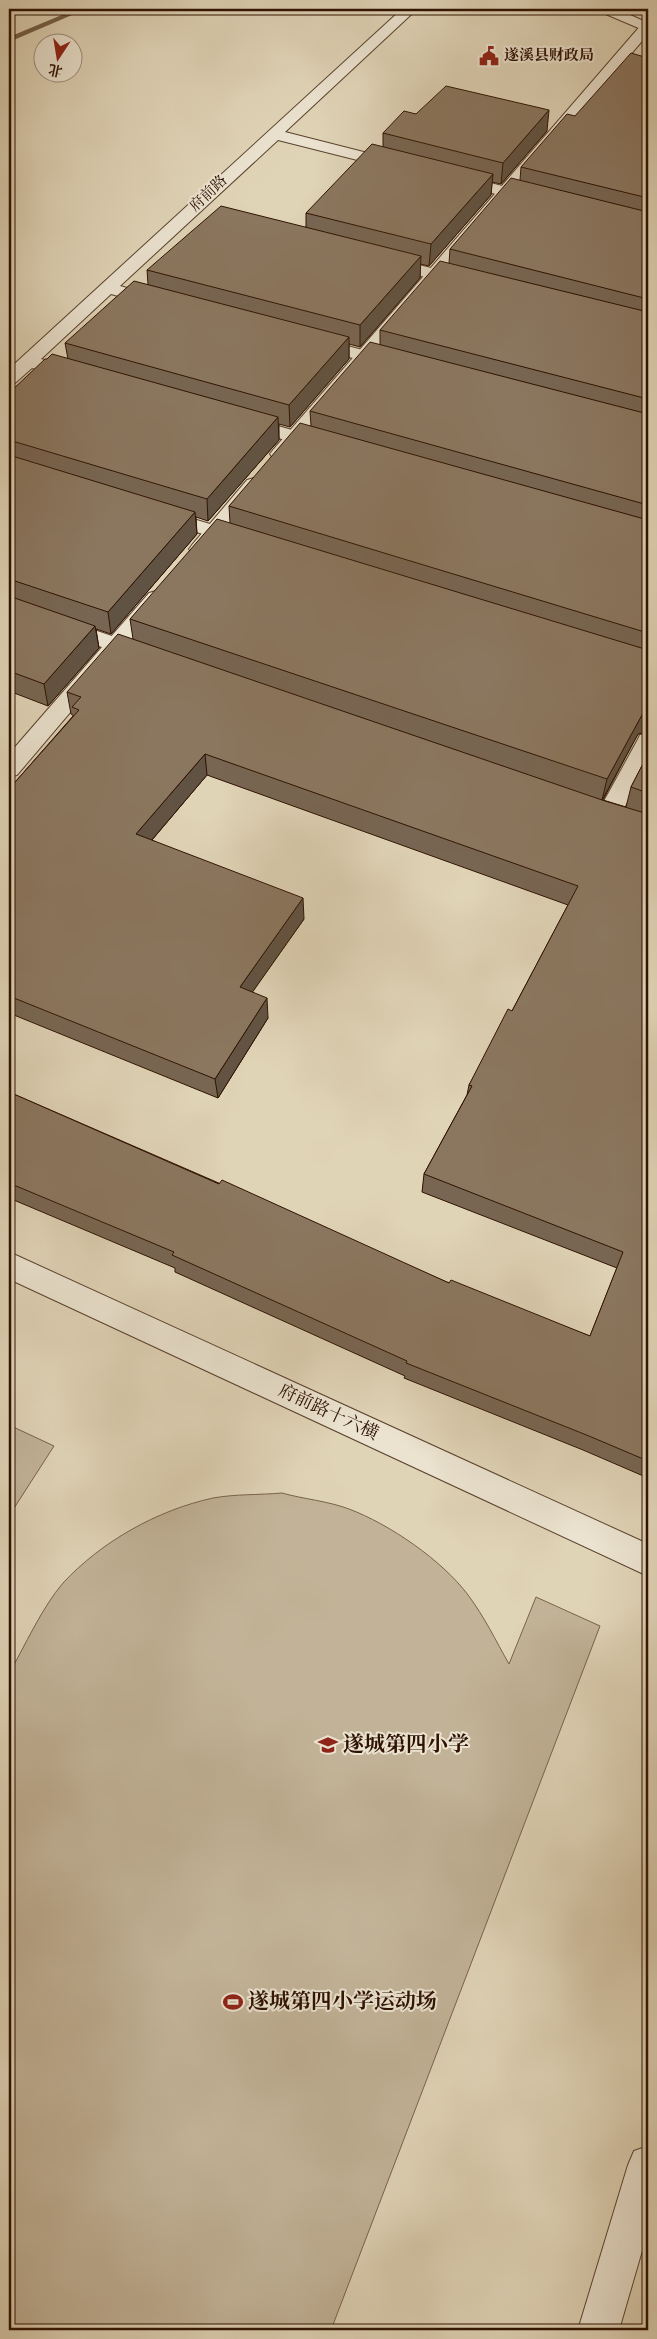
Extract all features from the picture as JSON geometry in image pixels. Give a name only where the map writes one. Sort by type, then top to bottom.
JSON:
[{"type":"street","name":"府前路","points":[[9,379],[410,9]]},
{"type":"street","points":[[188,562],[648,28],[606,9]]},
{"type":"street","points":[[274,134],[409,168]]},
{"type":"street","points":[[438,175],[553,204]]},
{"type":"street","points":[[189,212],[208,216]]},
{"type":"street","points":[[369,257],[481,286]]},
{"type":"street","points":[[107,288],[174,306]]},
{"type":"street","points":[[298,338],[412,368]]},
{"type":"street","points":[[28,361],[95,380]]},
{"type":"street","points":[[228,418],[343,450]]},
{"type":"street","points":[[139,508],[261,546]]},
{"type":"street","points":[[9,769],[168,584]]},
{"type":"street","points":[[9,608],[162,660]]},
{"type":"street","points":[[633,822],[600,810],[648,741]]},
{"type":"street","name":"府前路十六横","points":[[9,1265],[648,1560]]},
{"type":"street","points":[[598,2330],[648,2165]]},
{"type":"shaded area","points":[[9,1425],[54,1446],[9,1516]]},
{"type":"shaded area","name":"遂城第四小学运动场","points":[[282,1493],[349,1509],[381,1524],[414,1544],[444,1569],[468,1595],[485,1620],[509,1664],[536,1597],[600,1626],[331,2330],[9,2330],[9,1674],[41,1615],[63,1583],[78,1568],[113,1541],[152,1519],[192,1503],[238,1495]]},
{"type":"building","points":[[631,53],[648,58],[648,198],[521,167],[567,114],[575,116]]},
{"type":"building","points":[[446,86],[549,110],[503,163],[383,133],[404,111],[416,114]]},
{"type":"building","points":[[372,144],[493,174],[431,244],[306,213]]},
{"type":"building","points":[[511,178],[648,212],[648,299],[450,249]]},
{"type":"building","points":[[221,206],[421,256],[360,325],[147,270]]},
{"type":"building","points":[[440,261],[648,312],[648,399],[380,330]]},
{"type":"building","points":[[134,281],[349,337],[289,405],[65,343]]},
{"type":"building","points":[[370,342],[648,414],[648,505],[310,411]]},
{"type":"building","points":[[52,354],[278,417],[207,499],[9,440],[9,393]]},
{"type":"building","points":[[300,423],[648,520],[648,633],[229,506]]},
{"type":"building","points":[[9,455],[195,512],[108,612],[9,579]]},
{"type":"building","points":[[217,519],[648,650],[648,711],[643,713],[607,779],[130,619]]},
{"type":"building","points":[[9,596],[95,626],[44,684],[9,671]]},
{"type":"building","points":[[118,634],[605,801],[648,814],[648,1461],[406,1363],[407,1361],[172,1255],[174,1252],[9,1183],[9,1092],[219,1184],[222,1180],[449,1283],[451,1280],[590,1336],[623,1252],[424,1174],[472,1086],[469,1085],[508,1009],[512,1011],[578,886],[205,754],[136,834],[303,898],[240,987],[267,998],[215,1079],[9,996],[9,789],[79,710],[72,707],[81,697],[67,692]]},
{"type":"building","points":[[648,754],[648,793],[631,787]]},
{"type":"waterway","points":[[9,40],[82,9]]},
{"type":"place","name":"遂溪县财政局","points":[[489,56]]},
{"type":"place","name":"遂城第四小学","points":[[328,1745]]},
{"type":"place","name":"遂城第四小学运动场","points":[[233,2002]]}]
